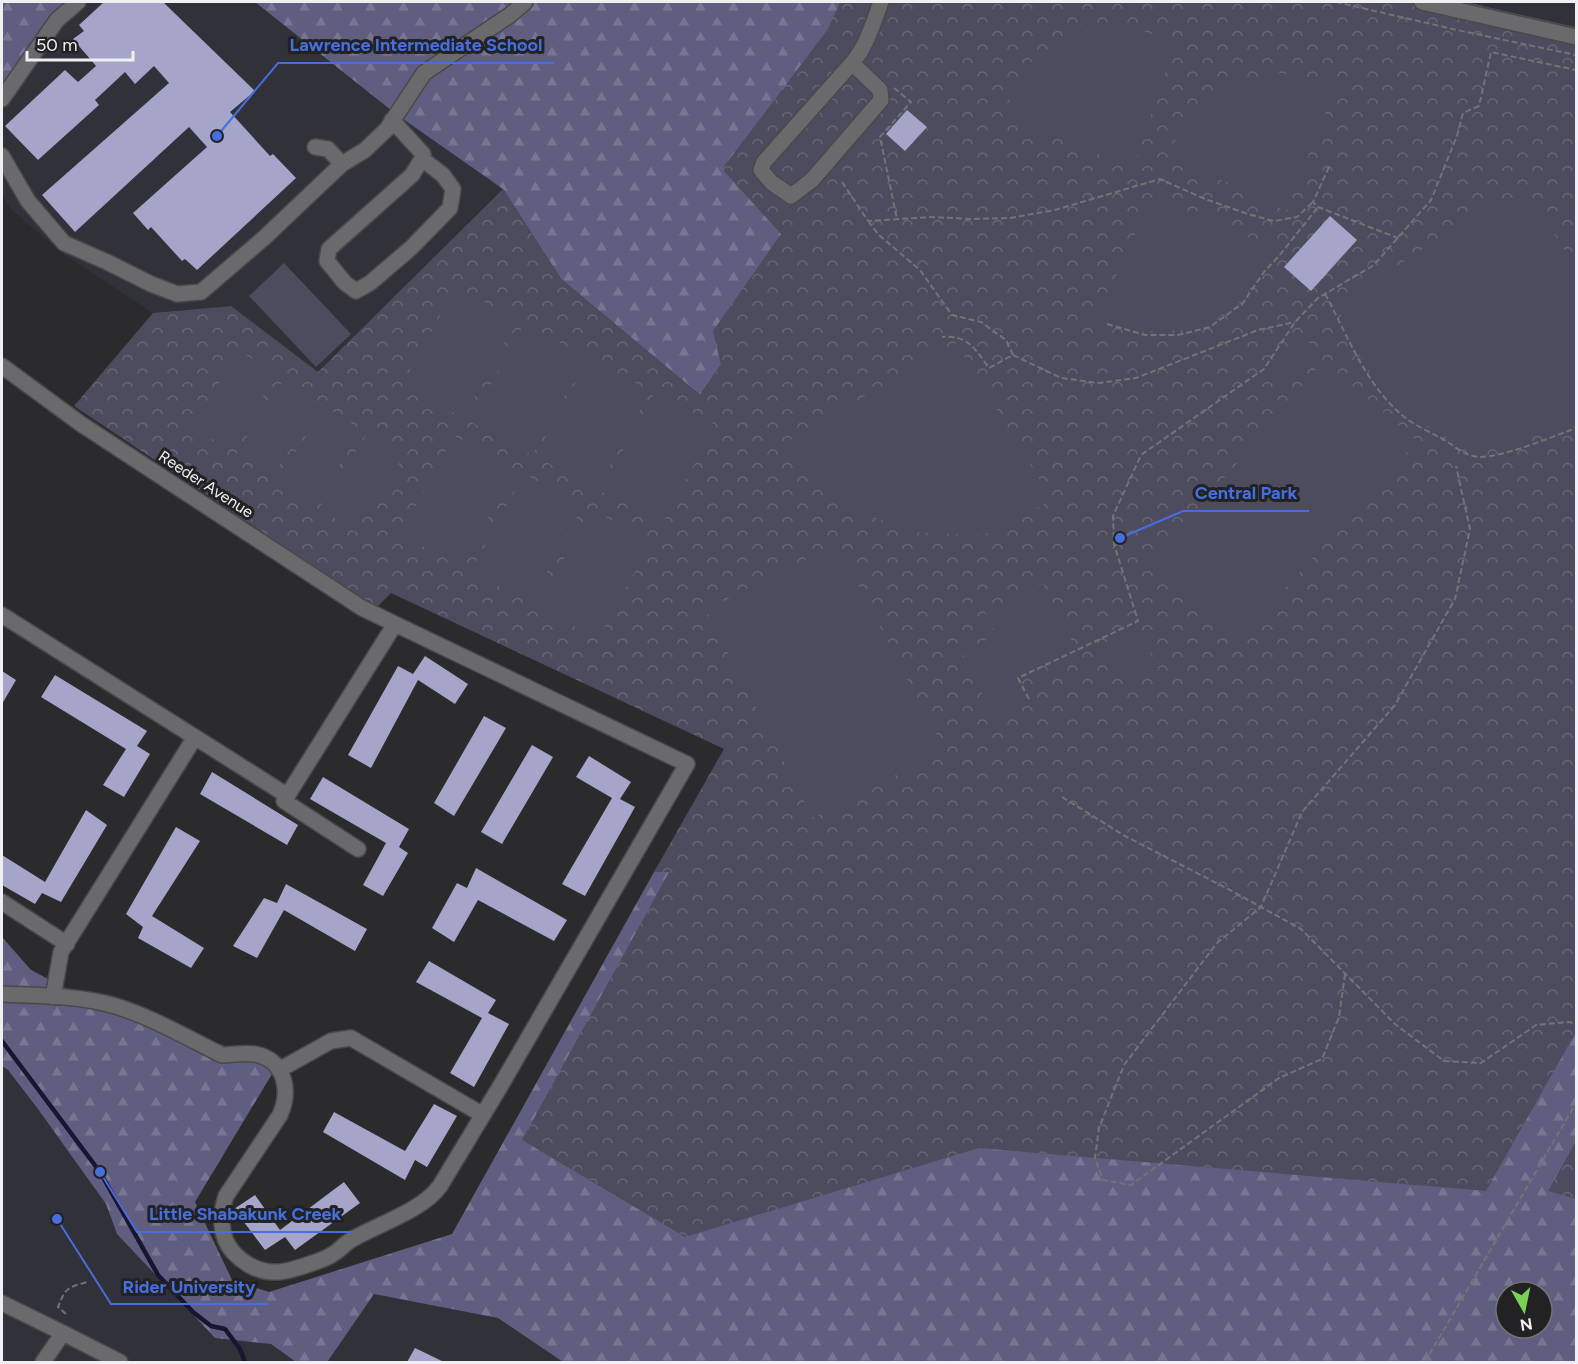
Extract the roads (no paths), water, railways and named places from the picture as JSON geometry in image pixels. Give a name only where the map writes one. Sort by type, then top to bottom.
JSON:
[{"type":"street","points":[[2,99],[57,20],[78,2]]},
{"type":"street","points":[[2,156],[28,201],[64,243],[177,294],[201,292],[264,238],[342,164],[365,150],[387,129],[424,73],[510,15],[525,2]]},
{"type":"street","points":[[852,63],[880,90],[881,100],[812,180],[791,196],[771,182],[761,170],[764,162],[852,63],[856,59],[870,32],[881,2]]},
{"type":"street","points":[[1422,2],[1466,6],[1576,37]]},
{"type":"street","points":[[392,120],[423,154],[422,159],[412,175],[330,249],[327,261],[345,283],[356,291],[370,283],[411,248],[450,208],[453,189],[443,175],[422,159]]},
{"type":"street","points":[[315,147],[328,149],[342,164]]},
{"type":"street","name":"Reeder Avenue","points":[[2,366],[81,424],[362,608],[687,764],[483,1115]]},
{"type":"street","points":[[2,615],[288,796]]},
{"type":"street","points":[[358,849],[284,801],[395,624]]},
{"type":"street","points":[[53,997],[62,952],[195,737]]},
{"type":"street","points":[[2,902],[67,944]]},
{"type":"street","points":[[5,994],[92,1001],[111,1005],[138,1014],[222,1054],[258,1054],[279,1070],[286,1090],[285,1103],[226,1196],[222,1208],[221,1222],[224,1236],[231,1249],[250,1266],[264,1271],[291,1270],[333,1255],[349,1241],[426,1200],[440,1186],[483,1115],[351,1038],[331,1041],[279,1070]]},
{"type":"street","points":[[2,1304],[120,1362]]},
{"type":"street","points":[[43,1362],[63,1333]]},
{"type":"waterway","points":[[2,1041],[100,1172],[158,1275],[193,1312],[211,1326],[225,1329],[240,1349],[245,1362]]},
{"type":"place","name":"Lawrence Intermediate School","points":[[217,136]]},
{"type":"place","name":"Central Park","points":[[1120,538]]},
{"type":"place","name":"Little Shabakunk Creek","points":[[100,1172]]},
{"type":"place","name":"Rider University","points":[[57,1219]]}]
